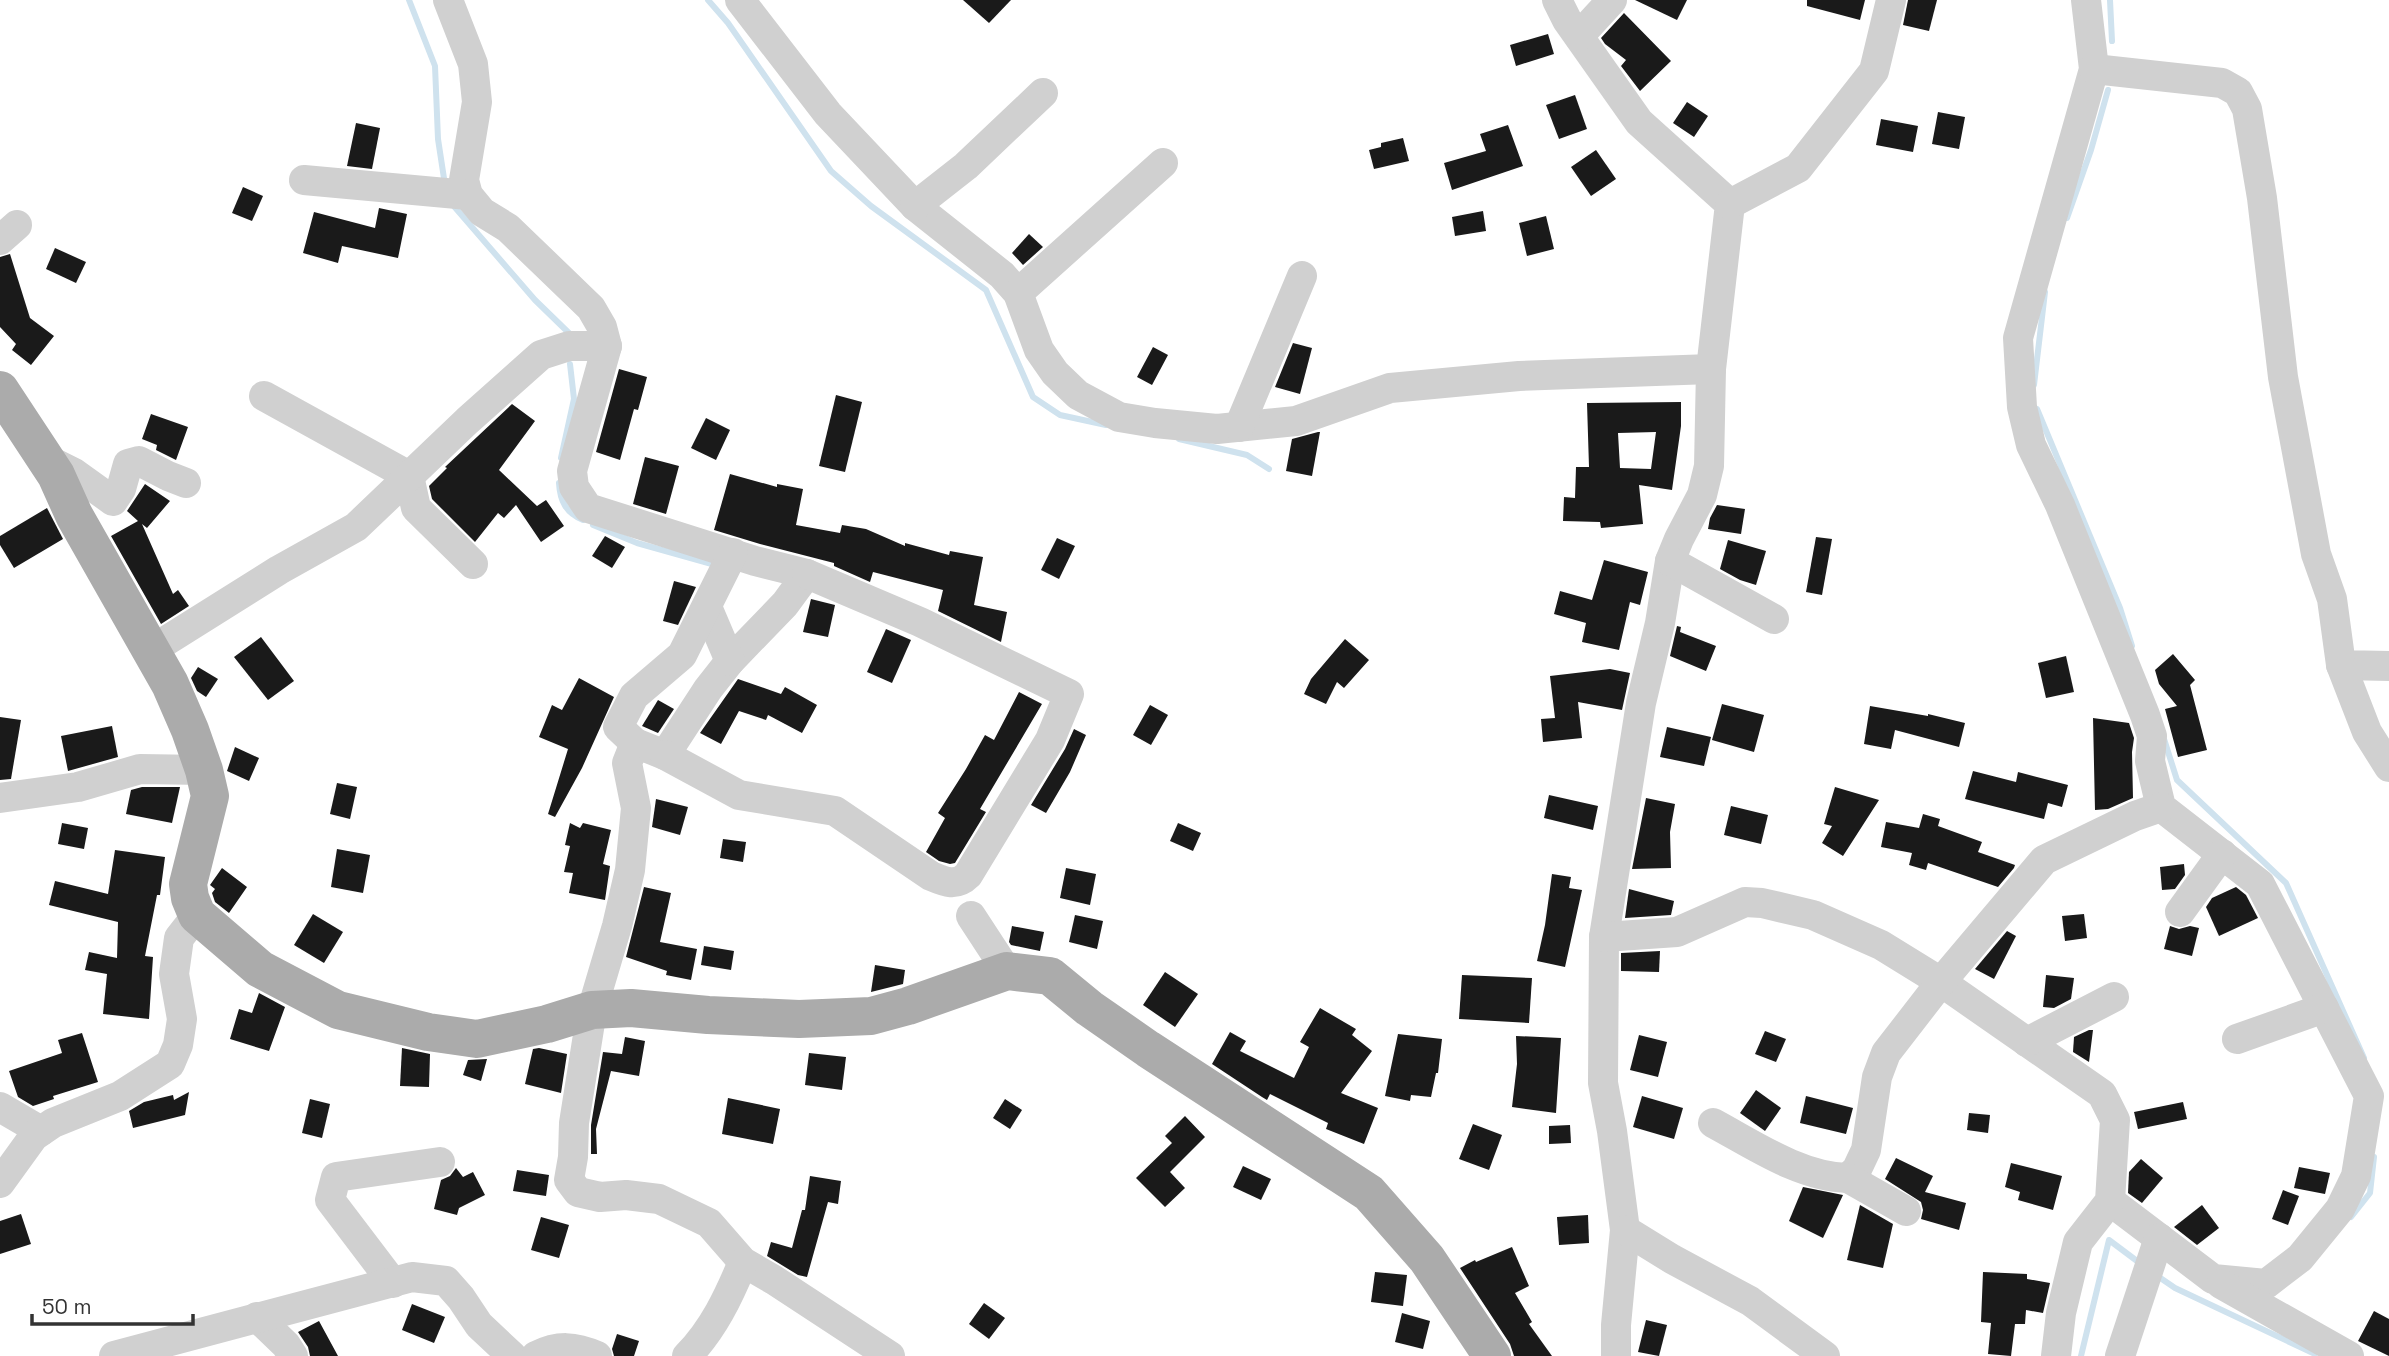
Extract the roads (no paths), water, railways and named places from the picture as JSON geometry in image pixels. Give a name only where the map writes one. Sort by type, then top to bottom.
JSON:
[{"type":"main road","points":[[0,390],[56,475],[74,514],[170,684],[191,730],[209,796],[188,884],[197,915],[260,969],[338,1010],[428,1032],[477,1040],[547,1024],[592,1010],[631,1008],[799,1019],[871,1016],[1007,971],[1050,976],[1089,1008],[1148,1049],[1369,1192],[1427,1259],[1492,1356]]},
{"type":"street","points":[[447,0],[472,64],[477,102],[464,180],[468,195],[482,212],[508,228],[591,307],[602,327],[607,346],[572,471],[574,487],[588,508],[807,574],[920,622],[1069,694],[1050,740],[968,876],[962,881],[945,883],[931,876],[835,811],[740,795],[665,755],[635,743],[618,727],[634,695],[682,655],[733,553]]},
{"type":"street","points":[[740,0],[828,114],[915,206],[1002,275],[1018,293],[1039,350],[1055,373],[1078,395],[1119,417],[1217,429],[1296,421],[1390,388],[1519,376],[1711,369]]},
{"type":"street","points":[[1557,0],[1639,122],[1730,204]]},
{"type":"street","points":[[1579,36],[1612,0]]},
{"type":"street","points":[[1730,204],[1798,168],[1874,71],[1891,0]]},
{"type":"street","points":[[2086,0],[2094,68],[2018,338],[2022,407],[2031,445],[2060,505],[2145,715],[2152,736],[2150,761],[2161,807],[2260,884],[2368,1096],[2356,1176],[2340,1209],[2300,1258],[2266,1284],[2213,1279]]},
{"type":"street","points":[[2094,68],[2222,83],[2238,92],[2247,109],[2262,198],[2283,377],[2316,554],[2332,598],[2341,665],[2367,732],[2389,767]]},
{"type":"street","points":[[915,206],[965,166],[1044,93]]},
{"type":"street","points":[[1018,293],[1163,163]]},
{"type":"street","points":[[304,180],[468,195]]},
{"type":"street","points":[[1616,1356],[1616,1325],[1625,1230],[1603,1083],[1604,937],[1641,704],[1660,623],[1670,561],[1702,495],[1709,466],[1711,369],[1730,204]]},
{"type":"street","points":[[1240,426],[1301,276]]},
{"type":"street","points":[[150,651],[279,570],[356,527],[541,355],[569,346],[607,346]]},
{"type":"street","points":[[264,396],[409,476],[416,508],[473,564]]},
{"type":"street","points":[[46,459],[74,473],[113,501],[121,489],[128,464],[139,461],[186,483]]},
{"type":"street","points":[[1670,561],[1774,619]]},
{"type":"street","points":[[665,755],[708,689],[785,604],[807,574]]},
{"type":"street","points":[[707,607],[730,662]]},
{"type":"street","points":[[2341,665],[2389,666]]},
{"type":"street","points":[[635,743],[627,763],[636,808],[630,870],[617,926],[592,1010],[574,1123],[569,1180],[578,1192],[600,1197],[626,1195],[659,1199],[709,1223],[743,1262],[890,1356]]},
{"type":"street","points":[[0,797],[78,787],[140,769],[204,770]]},
{"type":"street","points":[[1848,1178],[1857,1169],[1866,1150],[1877,1077],[1886,1053],[1941,982],[2044,860],[2135,816],[2161,807]]},
{"type":"street","points":[[2180,912],[2222,854]]},
{"type":"street","points":[[1604,937],[1677,932],[1745,902],[1762,903],[1813,915],[1881,945],[1941,982],[2102,1094],[2115,1120],[2110,1201],[2078,1242],[2061,1313],[2056,1356]]},
{"type":"street","points":[[0,1183],[34,1136],[41,1131],[53,1123],[120,1096],[170,1064],[178,1045],[182,1019],[174,974],[180,938],[197,915]]},
{"type":"street","points":[[971,916],[1007,971]]},
{"type":"street","points":[[2027,1042],[2114,997]]},
{"type":"street","points":[[2237,1039],[2324,1008]]},
{"type":"street","points":[[0,1107],[41,1131]]},
{"type":"street","points":[[1713,1123],[1794,1164],[1833,1178],[1848,1178],[1906,1211]]},
{"type":"street","points":[[393,1283],[330,1200],[336,1177],[440,1162]]},
{"type":"street","points":[[2110,1201],[2213,1279],[2349,1356]]},
{"type":"street","points":[[1625,1230],[1750,1301],[1825,1356]]},
{"type":"street","points":[[2120,1356],[2159,1238]]},
{"type":"street","points":[[687,1356],[700,1343],[730,1293],[743,1262]]},
{"type":"street","points":[[114,1356],[412,1277],[446,1281],[479,1325],[512,1356]]},
{"type":"street","points":[[257,1317],[286,1345],[293,1356]]},
{"type":"street","points":[[536,1356],[550,1349],[571,1346],[597,1356]]},
{"type":"waterway","points":[[409,0],[435,66],[438,139],[445,185]]},
{"type":"waterway","points":[[708,0],[728,23],[831,171],[871,206],[986,290],[1033,397],[1060,415],[1106,425]]},
{"type":"waterway","points":[[2110,0],[2112,41]]},
{"type":"waterway","points":[[2067,218],[2091,150],[2108,90]]},
{"type":"waterway","points":[[452,204],[535,300],[571,335]]},
{"type":"waterway","points":[[2034,385],[2045,292]]},
{"type":"waterway","points":[[561,458],[574,399],[570,364]]},
{"type":"waterway","points":[[2037,409],[2120,608],[2132,646]]},
{"type":"waterway","points":[[1179,439],[1247,455],[1269,469]]},
{"type":"waterway","points":[[559,483],[565,506],[583,520]]},
{"type":"waterway","points":[[593,525],[637,543],[719,566]]},
{"type":"waterway","points":[[2164,739],[2177,780],[2286,883],[2364,1058]]},
{"type":"waterway","points":[[2351,1217],[2370,1193],[2374,1157]]},
{"type":"waterway","points":[[2081,1356],[2109,1240],[2141,1264]]},
{"type":"waterway","points":[[2156,1275],[2175,1288],[2315,1354]]}]
